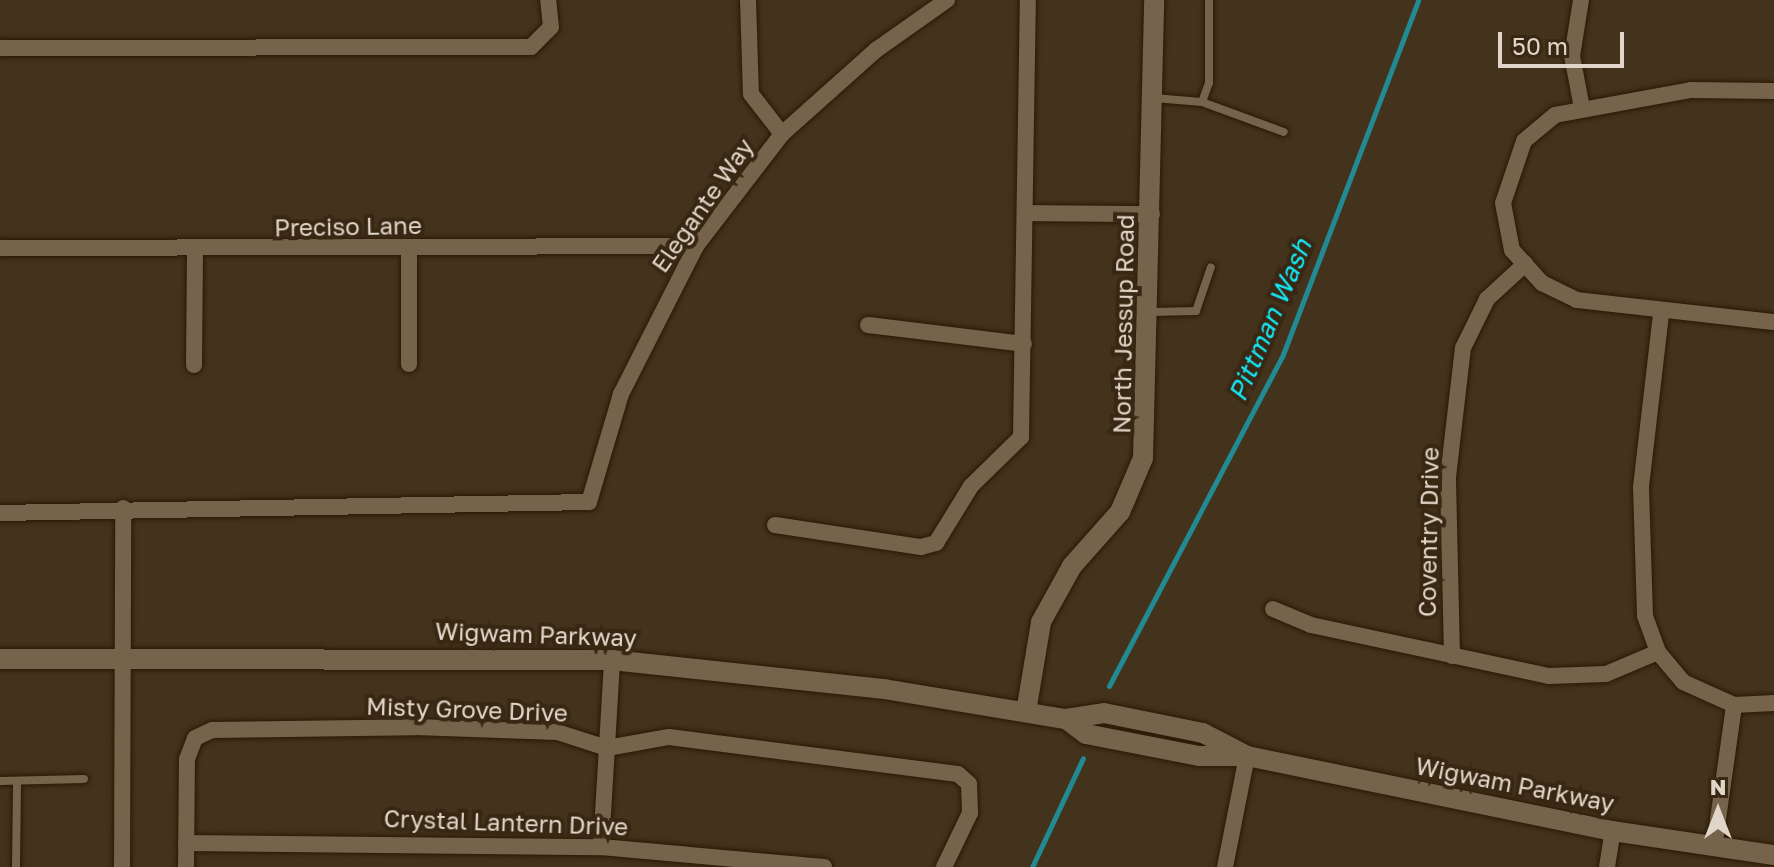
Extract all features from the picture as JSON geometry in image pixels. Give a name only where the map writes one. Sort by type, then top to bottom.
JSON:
[{"type":"main road","name":"North Jessup Road","points":[[1026,712],[1041,622],[1072,566],[1120,512],[1143,458],[1151,312],[1154,0]]},
{"type":"main road","name":"Wigwam Parkway","points":[[0,659],[612,660],[1066,719],[1104,713],[1203,733],[1247,756],[1613,831],[1774,855]]},
{"type":"street","points":[[0,48],[531,47],[551,27],[548,0]]},
{"type":"street","points":[[748,0],[751,94],[782,134]]},
{"type":"street","name":"Elegante Way","points":[[123,508],[589,502],[621,394],[696,246],[782,134],[876,50],[947,0]]},
{"type":"street","points":[[775,525],[921,547],[936,543],[971,486],[1021,437],[1028,0]]},
{"type":"street","points":[[1581,0],[1572,56],[1582,108]]},
{"type":"street","points":[[1774,91],[1691,90],[1555,115],[1524,141],[1507,172],[1503,203],[1512,250],[1525,264],[1577,300],[1661,314],[1774,322]]},
{"type":"street","points":[[1026,213],[1152,214]]},
{"type":"street","name":"Preciso Lane","points":[[0,248],[195,251],[696,246]]},
{"type":"street","points":[[409,249],[409,364]]},
{"type":"street","points":[[194,365],[195,251]]},
{"type":"street","name":"Coventry Drive","points":[[1452,656],[1448,477],[1463,348],[1487,299],[1525,264]]},
{"type":"street","points":[[1661,314],[1641,488],[1645,616],[1658,652],[1683,682],[1734,705],[1774,703]]},
{"type":"street","points":[[868,325],[1024,344]]},
{"type":"street","points":[[0,513],[123,508],[122,867]]},
{"type":"street","points":[[1273,609],[1452,656],[1579,678],[1658,652]]},
{"type":"street","points":[[601,847],[612,660]]},
{"type":"street","points":[[1714,848],[1734,705]]},
{"type":"street","name":"Misty Grove Drive","points":[[186,843],[195,738],[212,730],[415,727],[557,732],[607,748],[669,737],[938,769],[969,784],[970,813],[944,867]]},
{"type":"street","points":[[1225,867],[1247,756]]},
{"type":"street","points":[[1607,867],[1613,831]]},
{"type":"street","points":[[186,843],[186,867]]},
{"type":"street","name":"Crystal Lantern Drive","points":[[186,843],[601,847],[824,867]]},
{"type":"lane","points":[[1202,102],[1209,83],[1209,0]]},
{"type":"lane","points":[[1153,98],[1202,102],[1284,132]]},
{"type":"lane","points":[[1151,312],[1196,311],[1211,267]]},
{"type":"lane","points":[[0,781],[84,779]]},
{"type":"lane","points":[[16,867],[17,781]]},
{"type":"waterway","name":"Pittman Wash","points":[[1109,686],[1282,357],[1418,0]]},
{"type":"waterway","name":"Pittman Wash","points":[[1032,867],[1083,758]]}]
